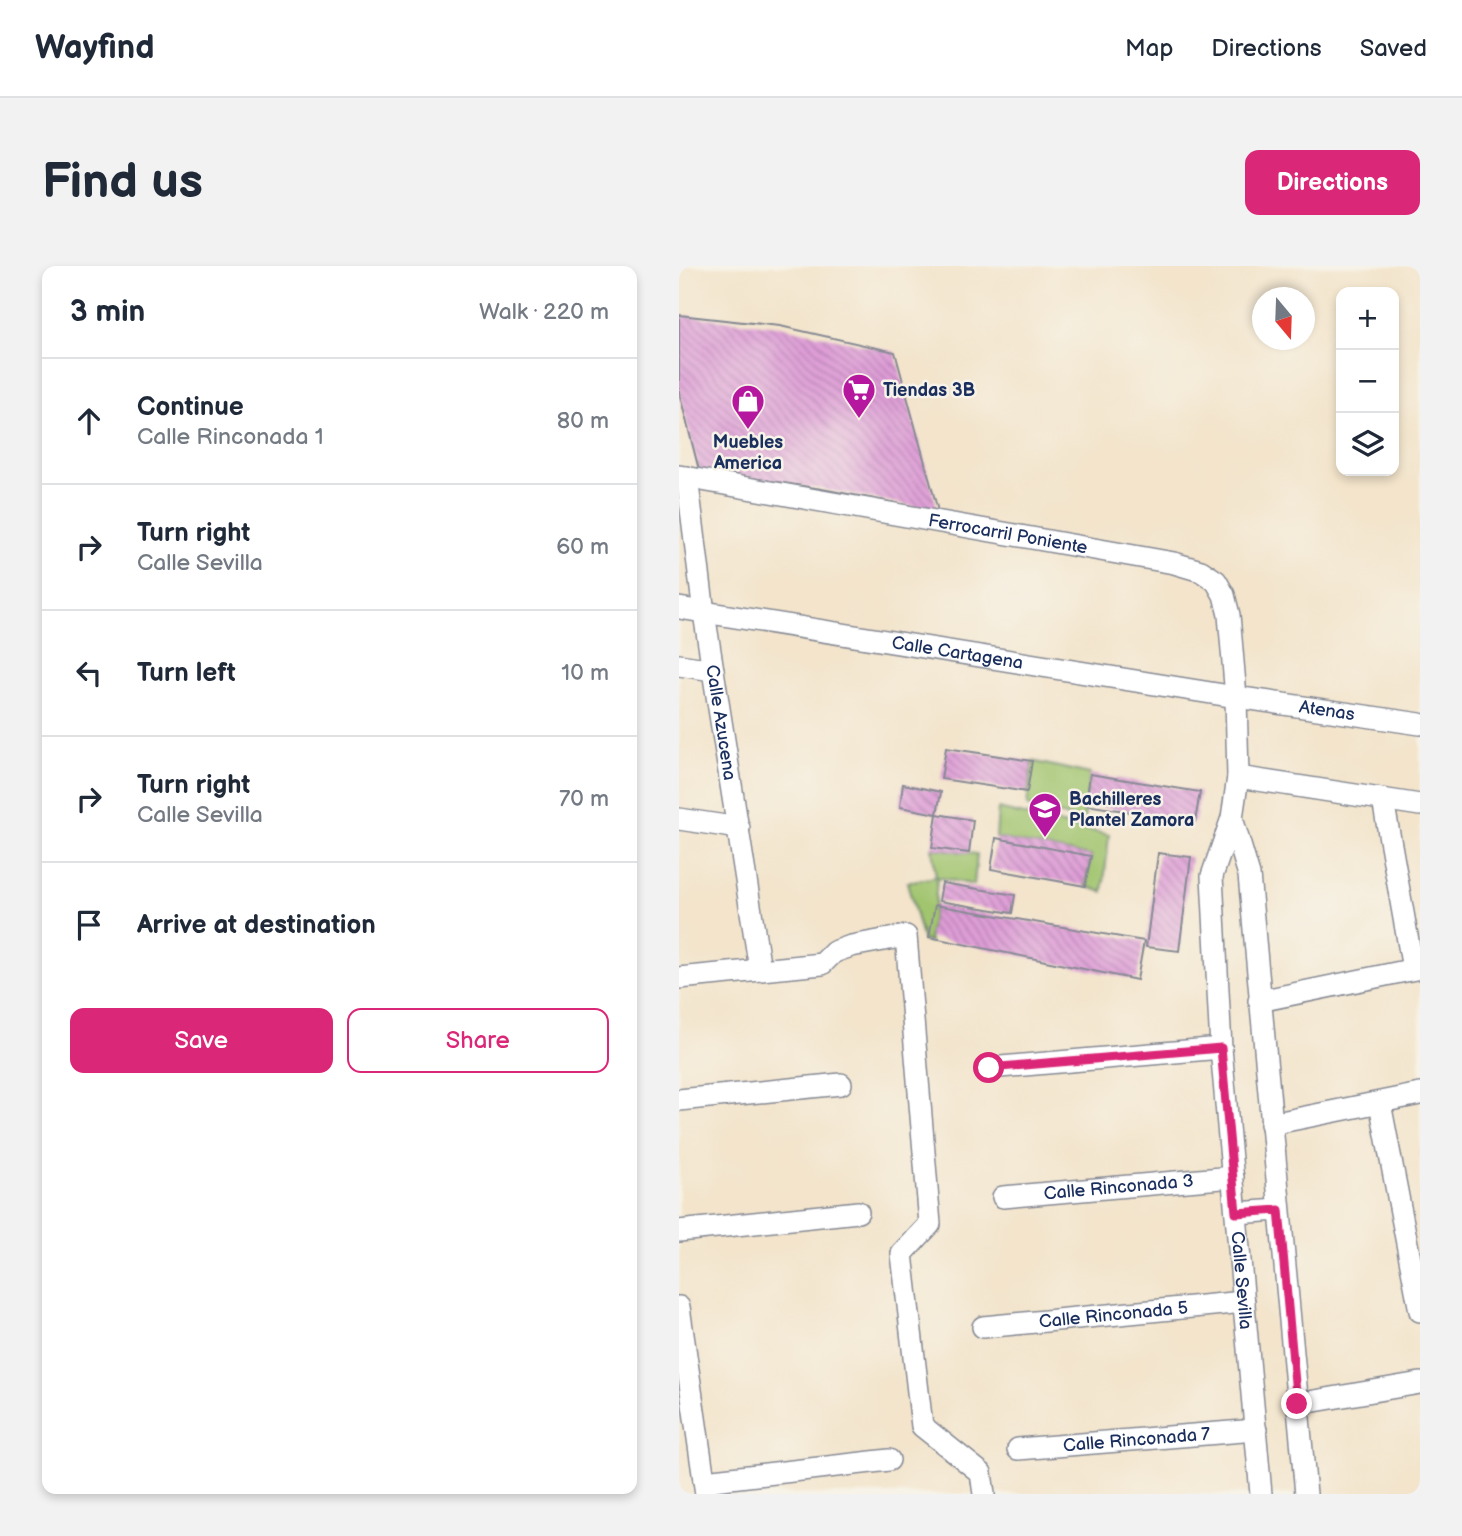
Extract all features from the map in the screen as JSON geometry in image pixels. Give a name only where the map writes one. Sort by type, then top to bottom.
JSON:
[{"type":"street","name":"Calle Azucena","points":[[683,477],[760,969]]},
{"type":"street","name":"Ferrocarril Poniente","points":[[683,477],[1174,563],[1201,570],[1216,581],[1224,595],[1229,615],[1236,697]]},
{"type":"street","name":"Calle Cartagena","points":[[679,608],[1236,697]]},
{"type":"street","points":[[679,665],[713,670]]},
{"type":"street","name":"Atenas","points":[[1236,697],[1420,724]]},
{"type":"street","name":"Calle Sevilla","points":[[1236,697],[1238,777],[1232,818],[1212,876],[1221,1048],[1261,1494]]},
{"type":"street","points":[[1238,777],[1420,805]]},
{"type":"street","points":[[1259,1001],[1416,969],[1383,800]]},
{"type":"street","name":"Calle Sevilla","points":[[1232,818],[1248,875],[1306,1494]]},
{"type":"street","points":[[679,819],[739,828]]},
{"type":"street","points":[[679,978],[822,964],[834,952],[852,946],[906,936],[930,1224],[902,1254],[922,1426],[981,1473],[984,1494]]},
{"type":"street","points":[[989,1068],[1221,1048]]},
{"type":"street","points":[[679,1100],[841,1084]]},
{"type":"street","points":[[1271,1124],[1420,1094]]},
{"type":"street","points":[[1380,1103],[1420,1311]]},
{"type":"street","name":"Calle Rinconada 3","points":[[1003,1197],[1233,1177]]},
{"type":"street","points":[[1236,1213],[1279,1210]]},
{"type":"street","points":[[679,1231],[858,1212]]},
{"type":"street","name":"Calle Rinconada 5","points":[[983,1327],[1244,1302]]},
{"type":"street","points":[[679,1307],[705,1488],[889,1460]]},
{"type":"street","points":[[1297,1404],[1420,1383]]},
{"type":"street","name":"Calle Rinconada 7","points":[[1018,1449],[1256,1430]]},
{"type":"green space","points":[[1032,761],[1090,774],[1084,821],[1027,806]]},
{"type":"green space","points":[[998,809],[1109,835],[1103,892],[1085,886],[1091,856],[996,838]]},
{"type":"green space","points":[[932,848],[977,854],[974,885],[937,877],[930,942],[923,941],[907,882],[936,877]]},
{"type":"building","points":[[679,315],[780,326],[895,352],[938,511],[699,470],[679,392]]},
{"type":"building","points":[[946,748],[1032,761],[1027,792],[941,779]]},
{"type":"building","points":[[1090,774],[1200,792],[1195,822],[1086,805]]},
{"type":"building","points":[[903,784],[941,792],[937,814],[900,807]]},
{"type":"building","points":[[937,814],[973,820],[969,853],[932,848]]},
{"type":"building","points":[[996,838],[1091,856],[1085,886],[991,869]]},
{"type":"building","points":[[1158,853],[1191,857],[1179,951],[1146,947]]},
{"type":"building","points":[[942,883],[1015,895],[1012,913],[939,901]]},
{"type":"building","points":[[935,905],[1144,941],[1137,980],[929,937]]},
{"type":"place","name":"Tiendas 3B","points":[[859,420]]},
{"type":"place","name":"Muebles America","points":[[748,431]]},
{"type":"place","name":"Bachilleres Plantel Zamora","points":[[1045,839]]},
{"type":"route","points":[[989,1068],[1221,1048],[1236,1213],[1279,1210],[1297,1404]]}]
